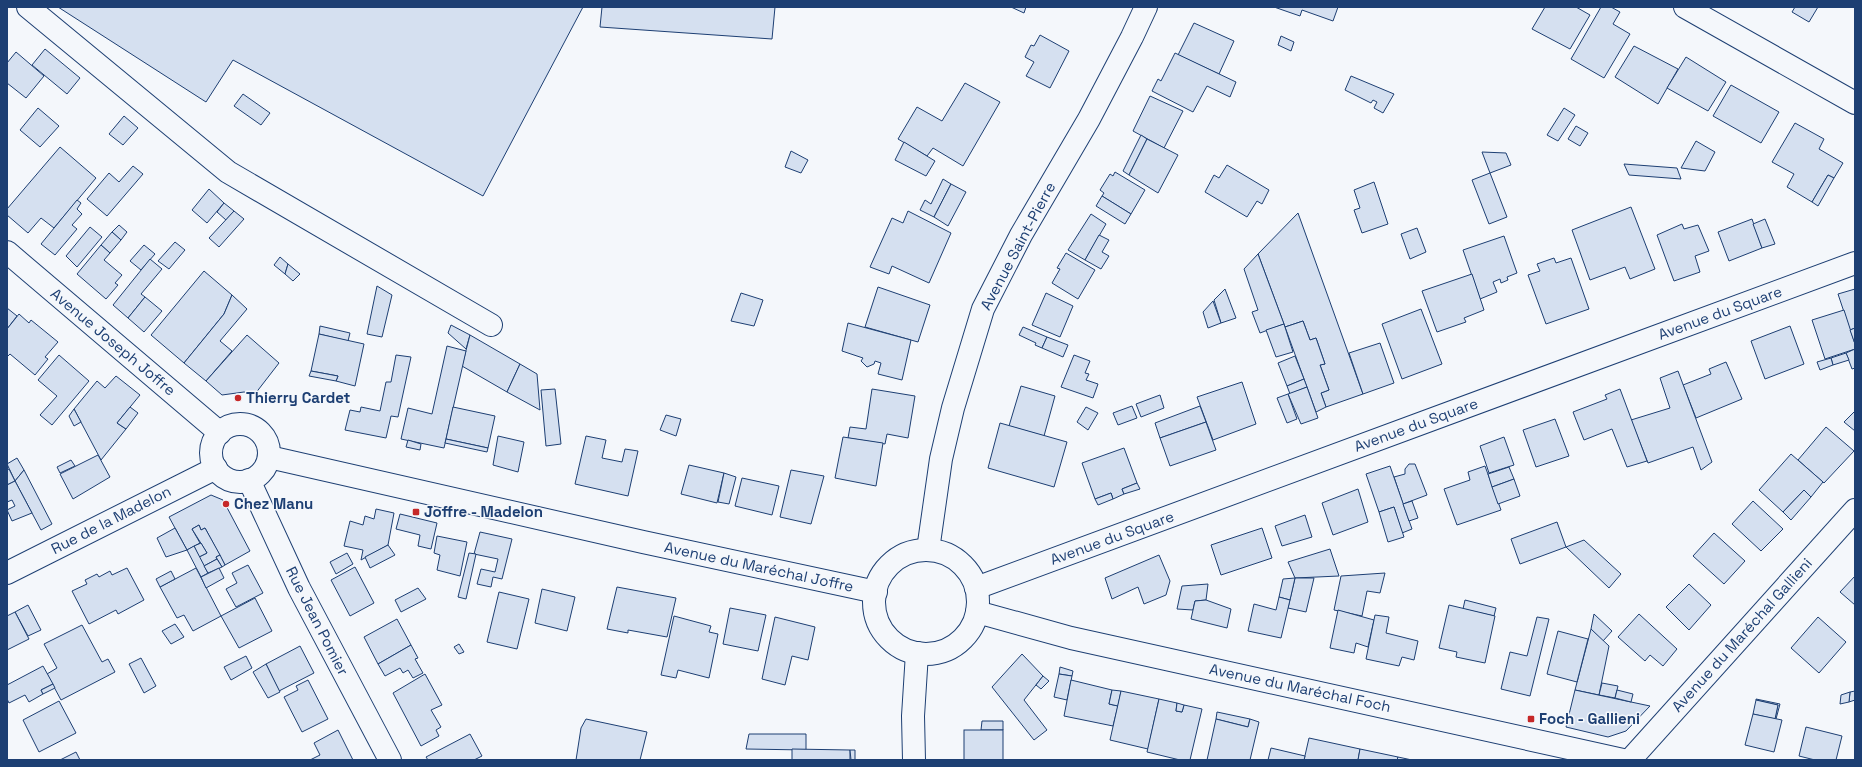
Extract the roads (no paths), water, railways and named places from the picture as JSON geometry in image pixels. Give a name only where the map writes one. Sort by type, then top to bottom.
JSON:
[{"type":"street","points":[[28,7],[228,172],[491,325]]},
{"type":"street","name":"Avenue Saint-Pierre","points":[[928,550],[943,451],[953,408],[982,309],[1021,235],[1089,119],[1146,7]]},
{"type":"street","points":[[1685,7],[1855,103]]},
{"type":"street","name":"Avenue Joseph Joffre","points":[[7,252],[220,433]]},
{"type":"street","name":"Avenue du Square","points":[[976,588],[1855,263]]},
{"type":"street","points":[[245,424],[261,432],[266,440],[269,457],[262,472],[249,480],[240,482],[230,480],[222,475],[216,468],[212,459],[214,440],[220,433],[235,425],[245,424]]},
{"type":"street","name":"Avenue du Maréchal Joffre","points":[[269,457],[643,542],[876,592]]},
{"type":"street","name":"Rue de la Madelon","points":[[7,573],[216,468]]},
{"type":"street","name":"Rue Jean Pomier","points":[[249,480],[299,588],[390,760]]},
{"type":"street","name":"Avenue du Maréchal Gallieni","points":[[1630,760],[1855,510]]},
{"type":"street","points":[[928,550],[945,553],[956,559],[972,576],[976,588],[978,612],[972,626],[962,640],[951,648],[938,652],[917,653],[902,647],[889,638],[882,629],[877,618],[875,605],[878,582],[890,565],[913,552],[928,550]]},
{"type":"street","name":"Avenue du Maréchal Foch","points":[[978,612],[1071,638],[1623,760]]},
{"type":"street","points":[[914,760],[913,716],[917,653]]},
{"type":"place","name":"Thierry Cardet","points":[[238,398]]},
{"type":"place","name":"Chez Manu","points":[[226,504]]},
{"type":"place","name":"Joffre - Madelon","points":[[416,512]]},
{"type":"place","name":"Foch - Gallieni","points":[[1531,719]]}]
